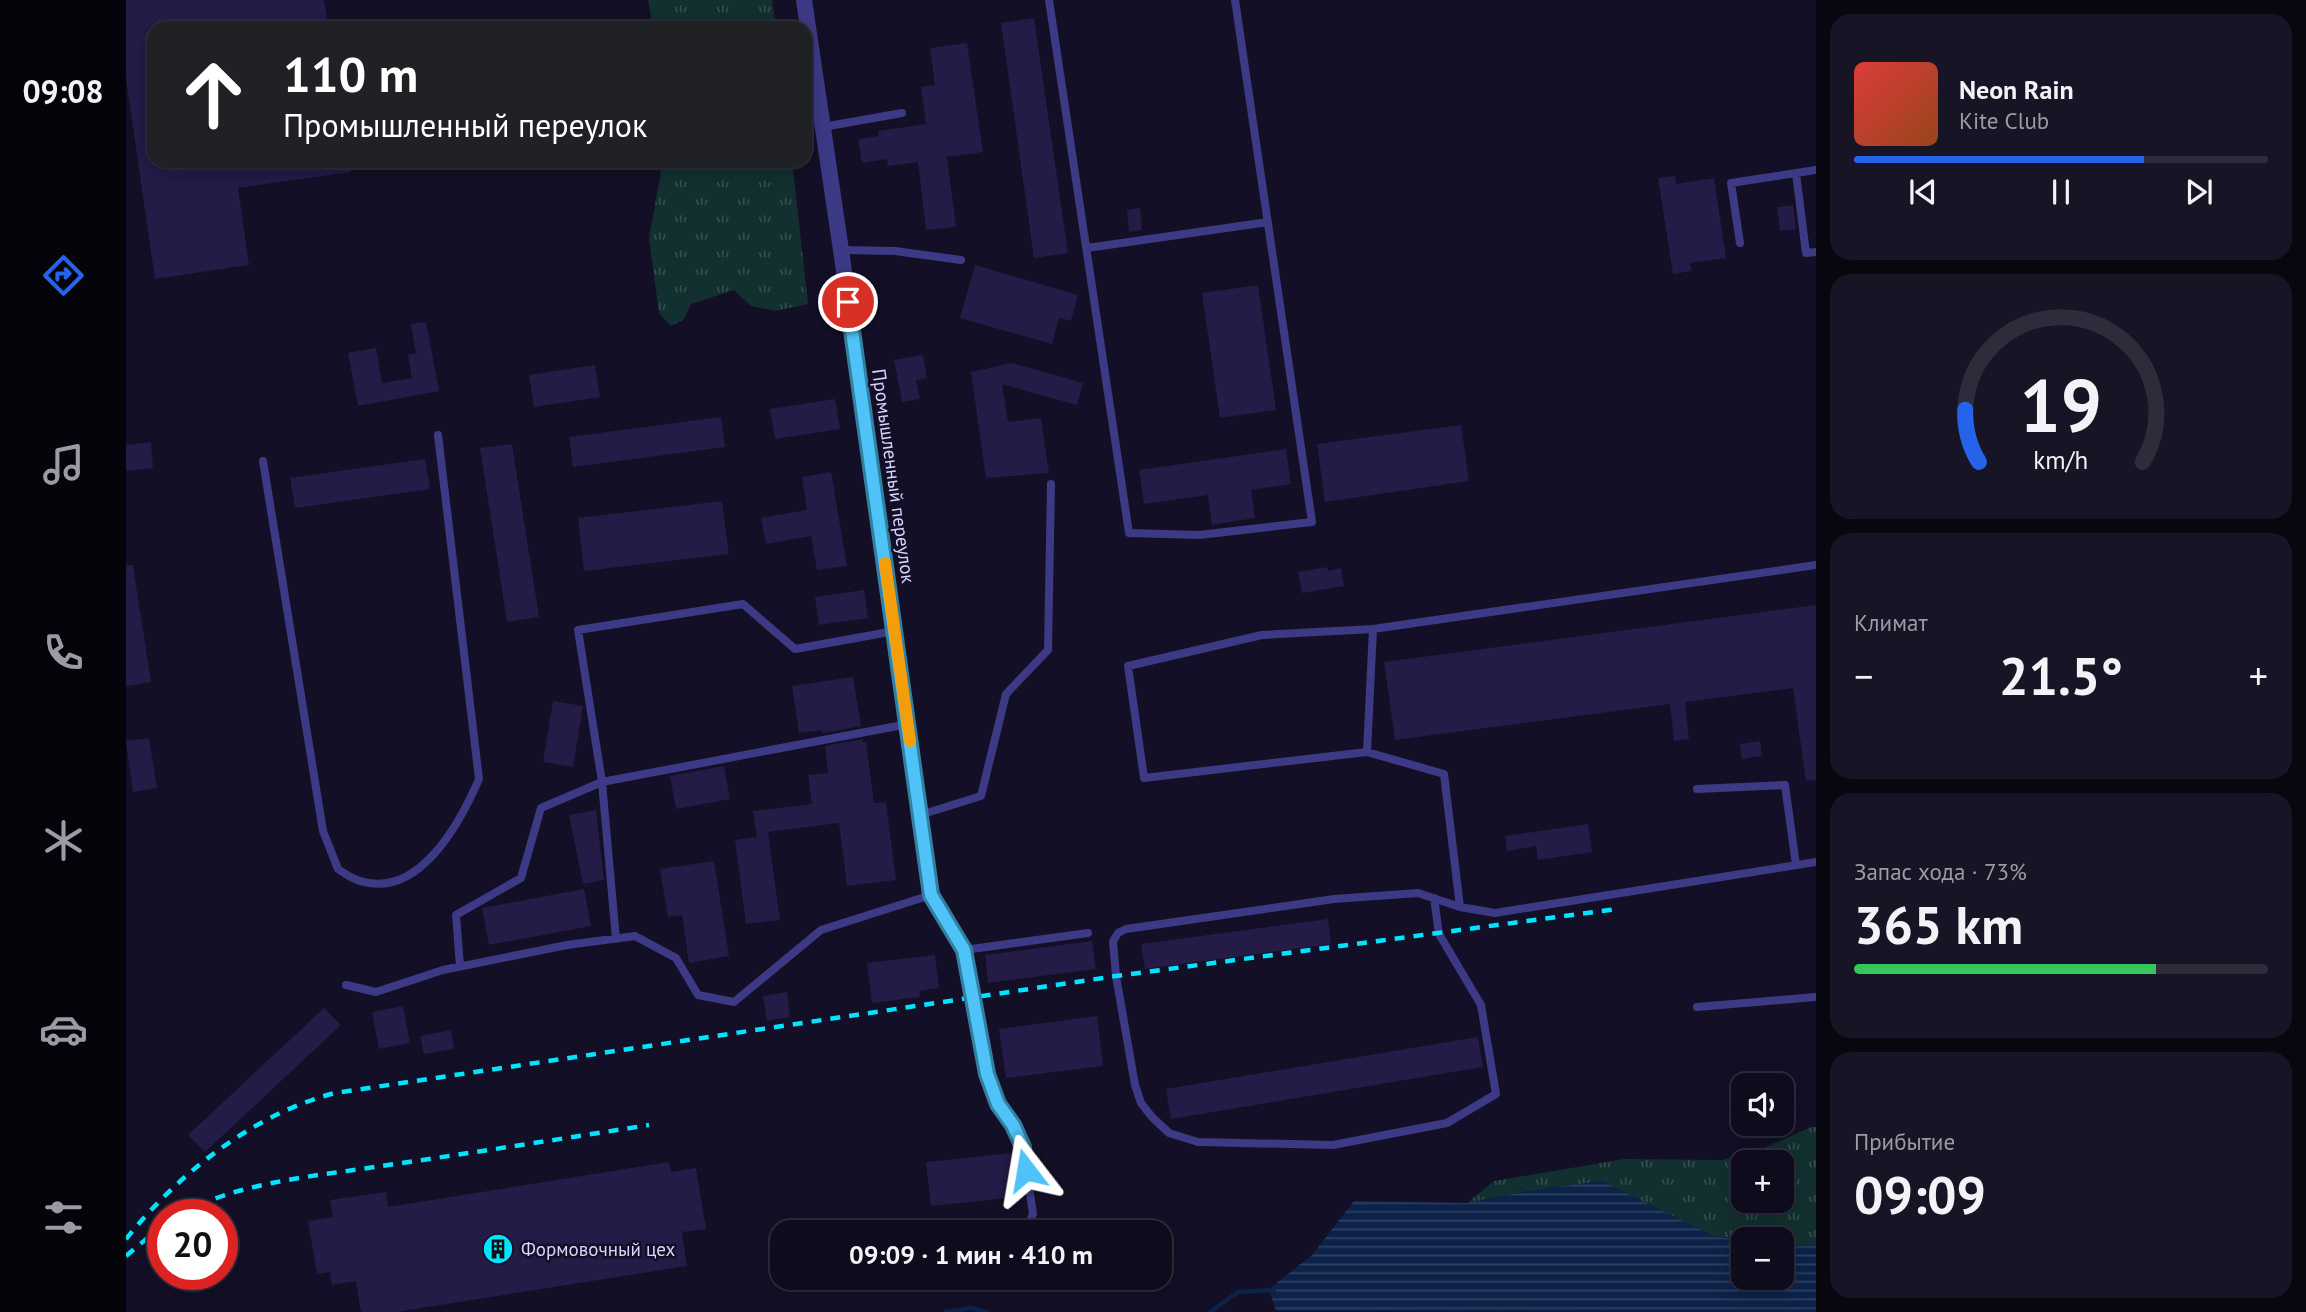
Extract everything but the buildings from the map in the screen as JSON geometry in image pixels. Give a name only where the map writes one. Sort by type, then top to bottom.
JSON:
[{"type":"street","name":"Промышленный переулок","points":[[804,0],[807,21]]},
{"type":"street","name":"Промышленный переулок","points":[[812,53],[931,895],[964,950]]},
{"type":"lane","points":[[1049,0],[1129,533],[1199,535],[1312,522],[1235,0]]},
{"type":"lane","points":[[823,127],[902,113]]},
{"type":"lane","points":[[1740,243],[1731,183],[1816,170]]},
{"type":"lane","points":[[1796,173],[1806,253],[1816,252]]},
{"type":"lane","points":[[1087,248],[1268,222]]},
{"type":"lane","points":[[841,250],[895,251],[961,260]]},
{"type":"lane","points":[[263,461],[323,831],[338,869],[358,880],[394,882],[410,874],[440,849],[464,813],[479,779],[438,435]]},
{"type":"lane","points":[[920,816],[981,796],[1006,694],[1048,650],[1051,484]]},
{"type":"lane","points":[[1460,906],[1444,774],[1367,752],[1144,778],[1128,666],[1262,635],[1373,629],[1816,565]]},
{"type":"lane","points":[[616,939],[602,782],[578,630],[743,604],[795,649],[895,631]]},
{"type":"lane","points":[[1367,752],[1373,629]]},
{"type":"lane","points":[[460,966],[456,915],[521,878],[541,808],[602,782],[908,724]]},
{"type":"lane","points":[[1697,789],[1785,785],[1796,865]]},
{"type":"lane","points":[[1434,898],[1439,934],[1481,1005],[1496,1094],[1447,1123],[1333,1144],[1198,1142],[1169,1133],[1152,1118],[1141,1103],[1135,1085],[1116,976],[1113,941],[1118,933],[1126,929],[1334,899],[1418,893],[1495,913],[1816,862]]},
{"type":"lane","points":[[345,985],[376,992],[460,966],[567,945],[635,936],[676,958],[698,996],[734,1002],[821,930],[931,895]]},
{"type":"lane","points":[[1030,1220],[1032,1214],[1023,1147],[1013,1125],[998,1104],[987,1074],[964,950],[1088,933]]},
{"type":"lane","points":[[1698,1007],[1816,997]]},
{"type":"green space","points":[[648,0],[772,0],[775,21],[652,21]]},
{"type":"green space","points":[[662,168],[793,168],[808,304],[775,311],[751,306],[734,290],[691,304],[684,319],[671,326],[659,313],[649,238]]},
{"type":"green space","points":[[1816,1127],[1816,1246],[1794,1244],[1794,1227],[1731,1227],[1731,1237],[1715,1237],[1602,1181],[1467,1203],[1494,1181],[1624,1159],[1722,1160],[1731,1157],[1731,1213],[1794,1213],[1794,1150],[1757,1150]]},
{"type":"water","points":[[1602,1181],[1715,1237],[1731,1238],[1731,1290],[1794,1290],[1794,1244],[1816,1246],[1816,1312],[1276,1311],[1269,1289],[1312,1255],[1354,1201],[1467,1203]]},
{"type":"waterway","points":[[1210,1312],[1238,1292],[1274,1290]]},
{"type":"waterway","points":[[945,1312],[971,1308],[986,1312]]},
{"type":"railway","points":[[126,1239],[169,1192],[219,1149],[275,1116],[335,1093],[1116,976],[1617,909]]},
{"type":"railway","points":[[214,1199],[252,1187],[305,1177],[649,1125]]},
{"type":"railway","points":[[126,1256],[147,1238]]},
{"type":"slow traffic","points":[[885,563],[910,741]]},
{"type":"place","name":"Формовочный цех","points":[[498,1249]]},
{"type":"route","points":[[848,302],[931,895],[964,950],[987,1074],[998,1104],[1013,1125],[1023,1147],[1026,1170]]}]
